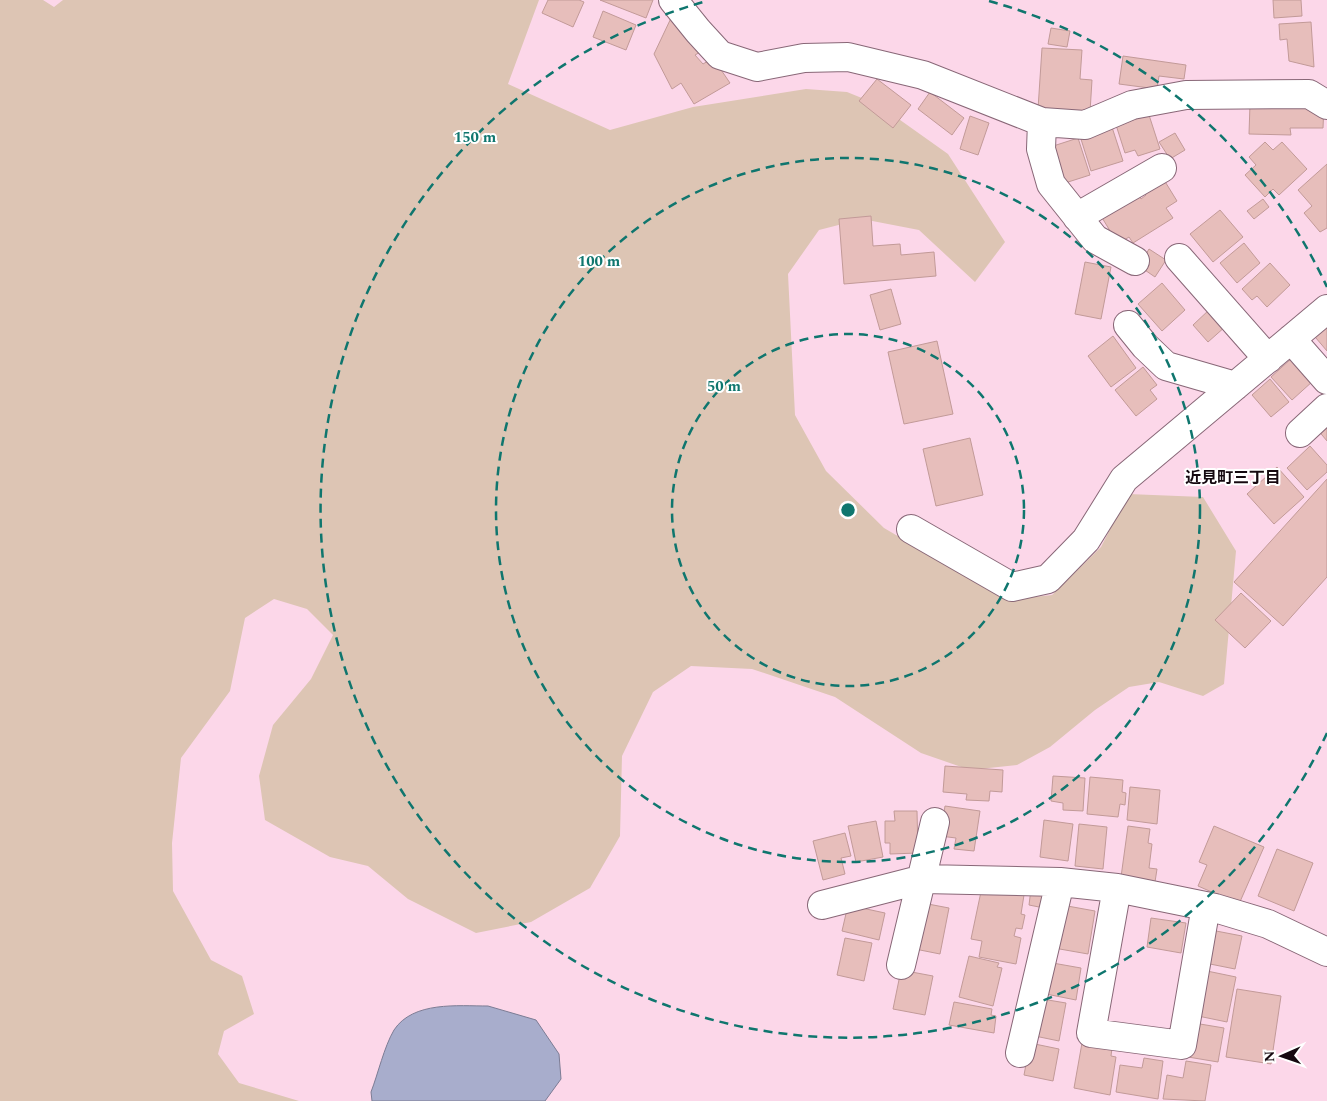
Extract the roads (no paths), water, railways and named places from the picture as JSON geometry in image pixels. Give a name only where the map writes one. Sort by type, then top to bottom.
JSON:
[{"type":"street","points":[[673,0],[720,55],[757,67],[804,58],[848,57],[923,75],[1042,122],[1085,125],[1132,105],[1186,95],[1309,94],[1327,104]]},
{"type":"street","points":[[1042,122],[1041,149],[1051,184],[1096,239],[1134,261]]},
{"type":"street","points":[[1077,216],[1162,168]]},
{"type":"street","points":[[1179,258],[1268,359]]},
{"type":"street","points":[[912,529],[1012,587],[1048,579],[1086,540],[1124,479],[1327,309]]},
{"type":"street","points":[[1128,325],[1144,346],[1166,366],[1235,386]]},
{"type":"street","points":[[1291,339],[1327,380]]},
{"type":"street","points":[[1300,433],[1327,408]]},
{"type":"street","points":[[901,965],[923,879],[935,822]]},
{"type":"street","points":[[822,905],[923,879],[1060,882],[1117,888],[1206,906],[1268,924],[1327,952]]},
{"type":"street","points":[[1020,1053],[1060,882]]},
{"type":"street","points":[[1117,888],[1091,1033],[1182,1045],[1206,906]]},
{"type":"water","points":[[488,1006],[536,1020],[559,1054],[561,1079],[545,1101],[372,1101],[371,1092],[387,1044],[394,1030],[402,1021],[412,1014],[437,1007]]},
{"type":"district","name":"近見町三丁目","points":[[1233,478]]}]
